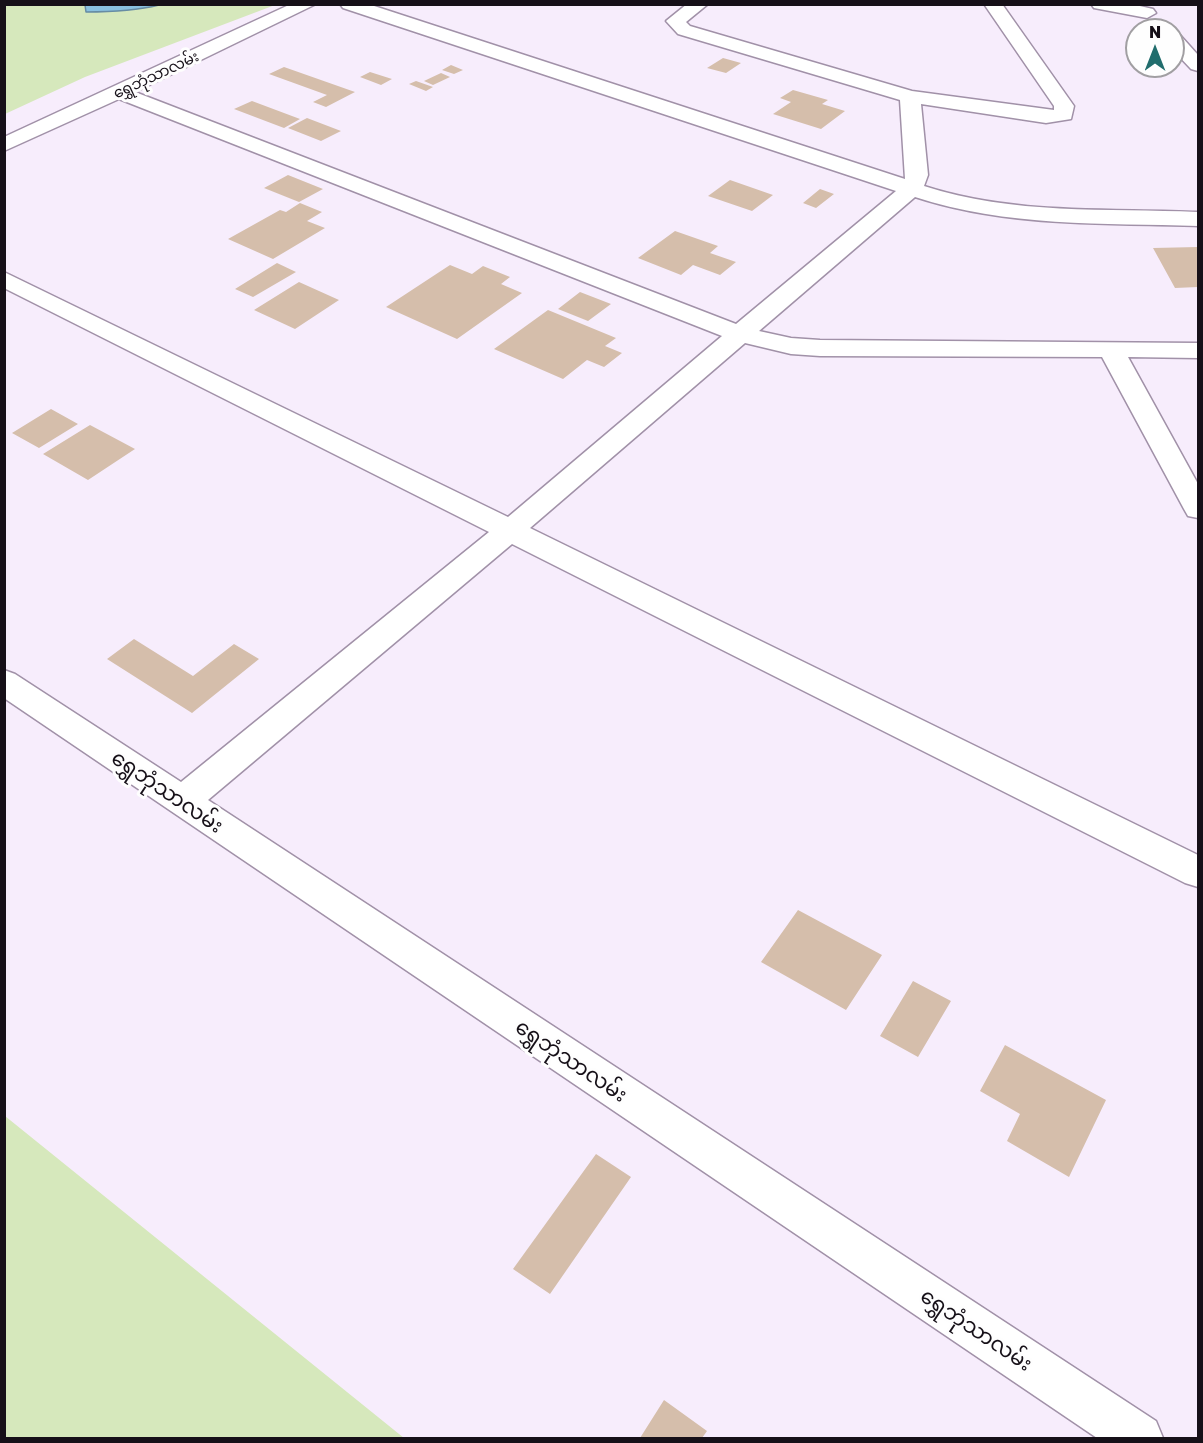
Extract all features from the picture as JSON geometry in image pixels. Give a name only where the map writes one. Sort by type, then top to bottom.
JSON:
[{"type":"street","name":"ရွှေဘုံသာလမ်း","points":[[4,145],[307,4]]},
{"type":"street","points":[[349,4],[912,188],[977,207],[1030,215],[1198,219]]},
{"type":"street","points":[[699,4],[678,18],[675,21],[678,25],[694,33],[910,97],[1046,117],[1064,115],[1064,106],[993,4]]},
{"type":"street","points":[[1100,4],[1143,9]]},
{"type":"street","points":[[1185,51],[1198,65]]},
{"type":"street","points":[[118,92],[739,334],[779,344],[820,348],[1198,350]]},
{"type":"street","points":[[181,802],[510,530],[912,188],[917,175],[910,97]]},
{"type":"street","points":[[4,279],[1198,872]]},
{"type":"street","points":[[1111,350],[1198,509]]},
{"type":"street","name":"ရွှေဘုံသာလမ်း","points":[[4,682],[1139,1438]]},
{"type":"green space","points":[[4,5],[275,5],[85,77],[5,114]]},
{"type":"green space","points":[[5,1116],[404,1438],[5,1438]]},
{"type":"water","points":[[85,4],[159,5],[123,11],[86,12]]},
{"type":"building","points":[[723,58],[741,63],[726,73],[707,68]]},
{"type":"building","points":[[451,65],[463,70],[454,74],[442,70]]},
{"type":"building","points":[[284,67],[355,92],[326,107],[313,102],[327,95],[269,74]]},
{"type":"building","points":[[370,72],[392,79],[381,85],[360,77]]},
{"type":"building","points":[[441,73],[450,77],[433,85],[424,81]]},
{"type":"building","points":[[416,81],[433,87],[426,91],[409,84]]},
{"type":"building","points":[[793,90],[828,100],[822,104],[845,111],[821,129],[773,114],[791,102],[780,98]]},
{"type":"building","points":[[252,101],[300,119],[284,128],[234,109]]},
{"type":"building","points":[[307,118],[341,131],[321,141],[288,128]]},
{"type":"building","points":[[288,175],[323,189],[299,202],[264,188]]},
{"type":"building","points":[[730,180],[773,195],[752,211],[708,196]]},
{"type":"building","points":[[820,189],[834,194],[816,208],[803,203]]},
{"type":"building","points":[[300,203],[322,212],[307,221],[325,228],[273,259],[228,239],[280,210],[286,212]]},
{"type":"building","points":[[675,231],[718,246],[710,253],[736,262],[720,275],[693,265],[681,275],[638,258]]},
{"type":"building","points":[[1198,247],[1198,287],[1175,288],[1153,248]]},
{"type":"building","points":[[277,263],[296,272],[253,297],[235,289]]},
{"type":"building","points":[[450,265],[472,274],[483,266],[510,277],[501,284],[522,293],[457,339],[386,307]]},
{"type":"building","points":[[299,282],[339,300],[295,329],[254,310]]},
{"type":"building","points":[[580,292],[611,304],[588,321],[558,309]]},
{"type":"building","points":[[548,310],[616,338],[605,346],[622,353],[604,367],[587,360],[563,379],[494,349]]},
{"type":"building","points":[[51,409],[78,424],[39,448],[12,433]]},
{"type":"building","points":[[90,425],[135,449],[88,480],[43,454]]},
{"type":"building","points":[[134,639],[193,676],[234,644],[259,659],[192,713],[107,659]]},
{"type":"building","points":[[798,910],[882,955],[846,1010],[761,962]]},
{"type":"building","points":[[913,981],[951,1001],[918,1057],[880,1036]]},
{"type":"building","points":[[1005,1045],[1106,1100],[1069,1177],[1007,1141],[1020,1114],[980,1091]]},
{"type":"building","points":[[596,1154],[631,1177],[550,1294],[513,1269]]},
{"type":"building","points":[[664,1400],[707,1431],[702,1438],[640,1438]]}]
